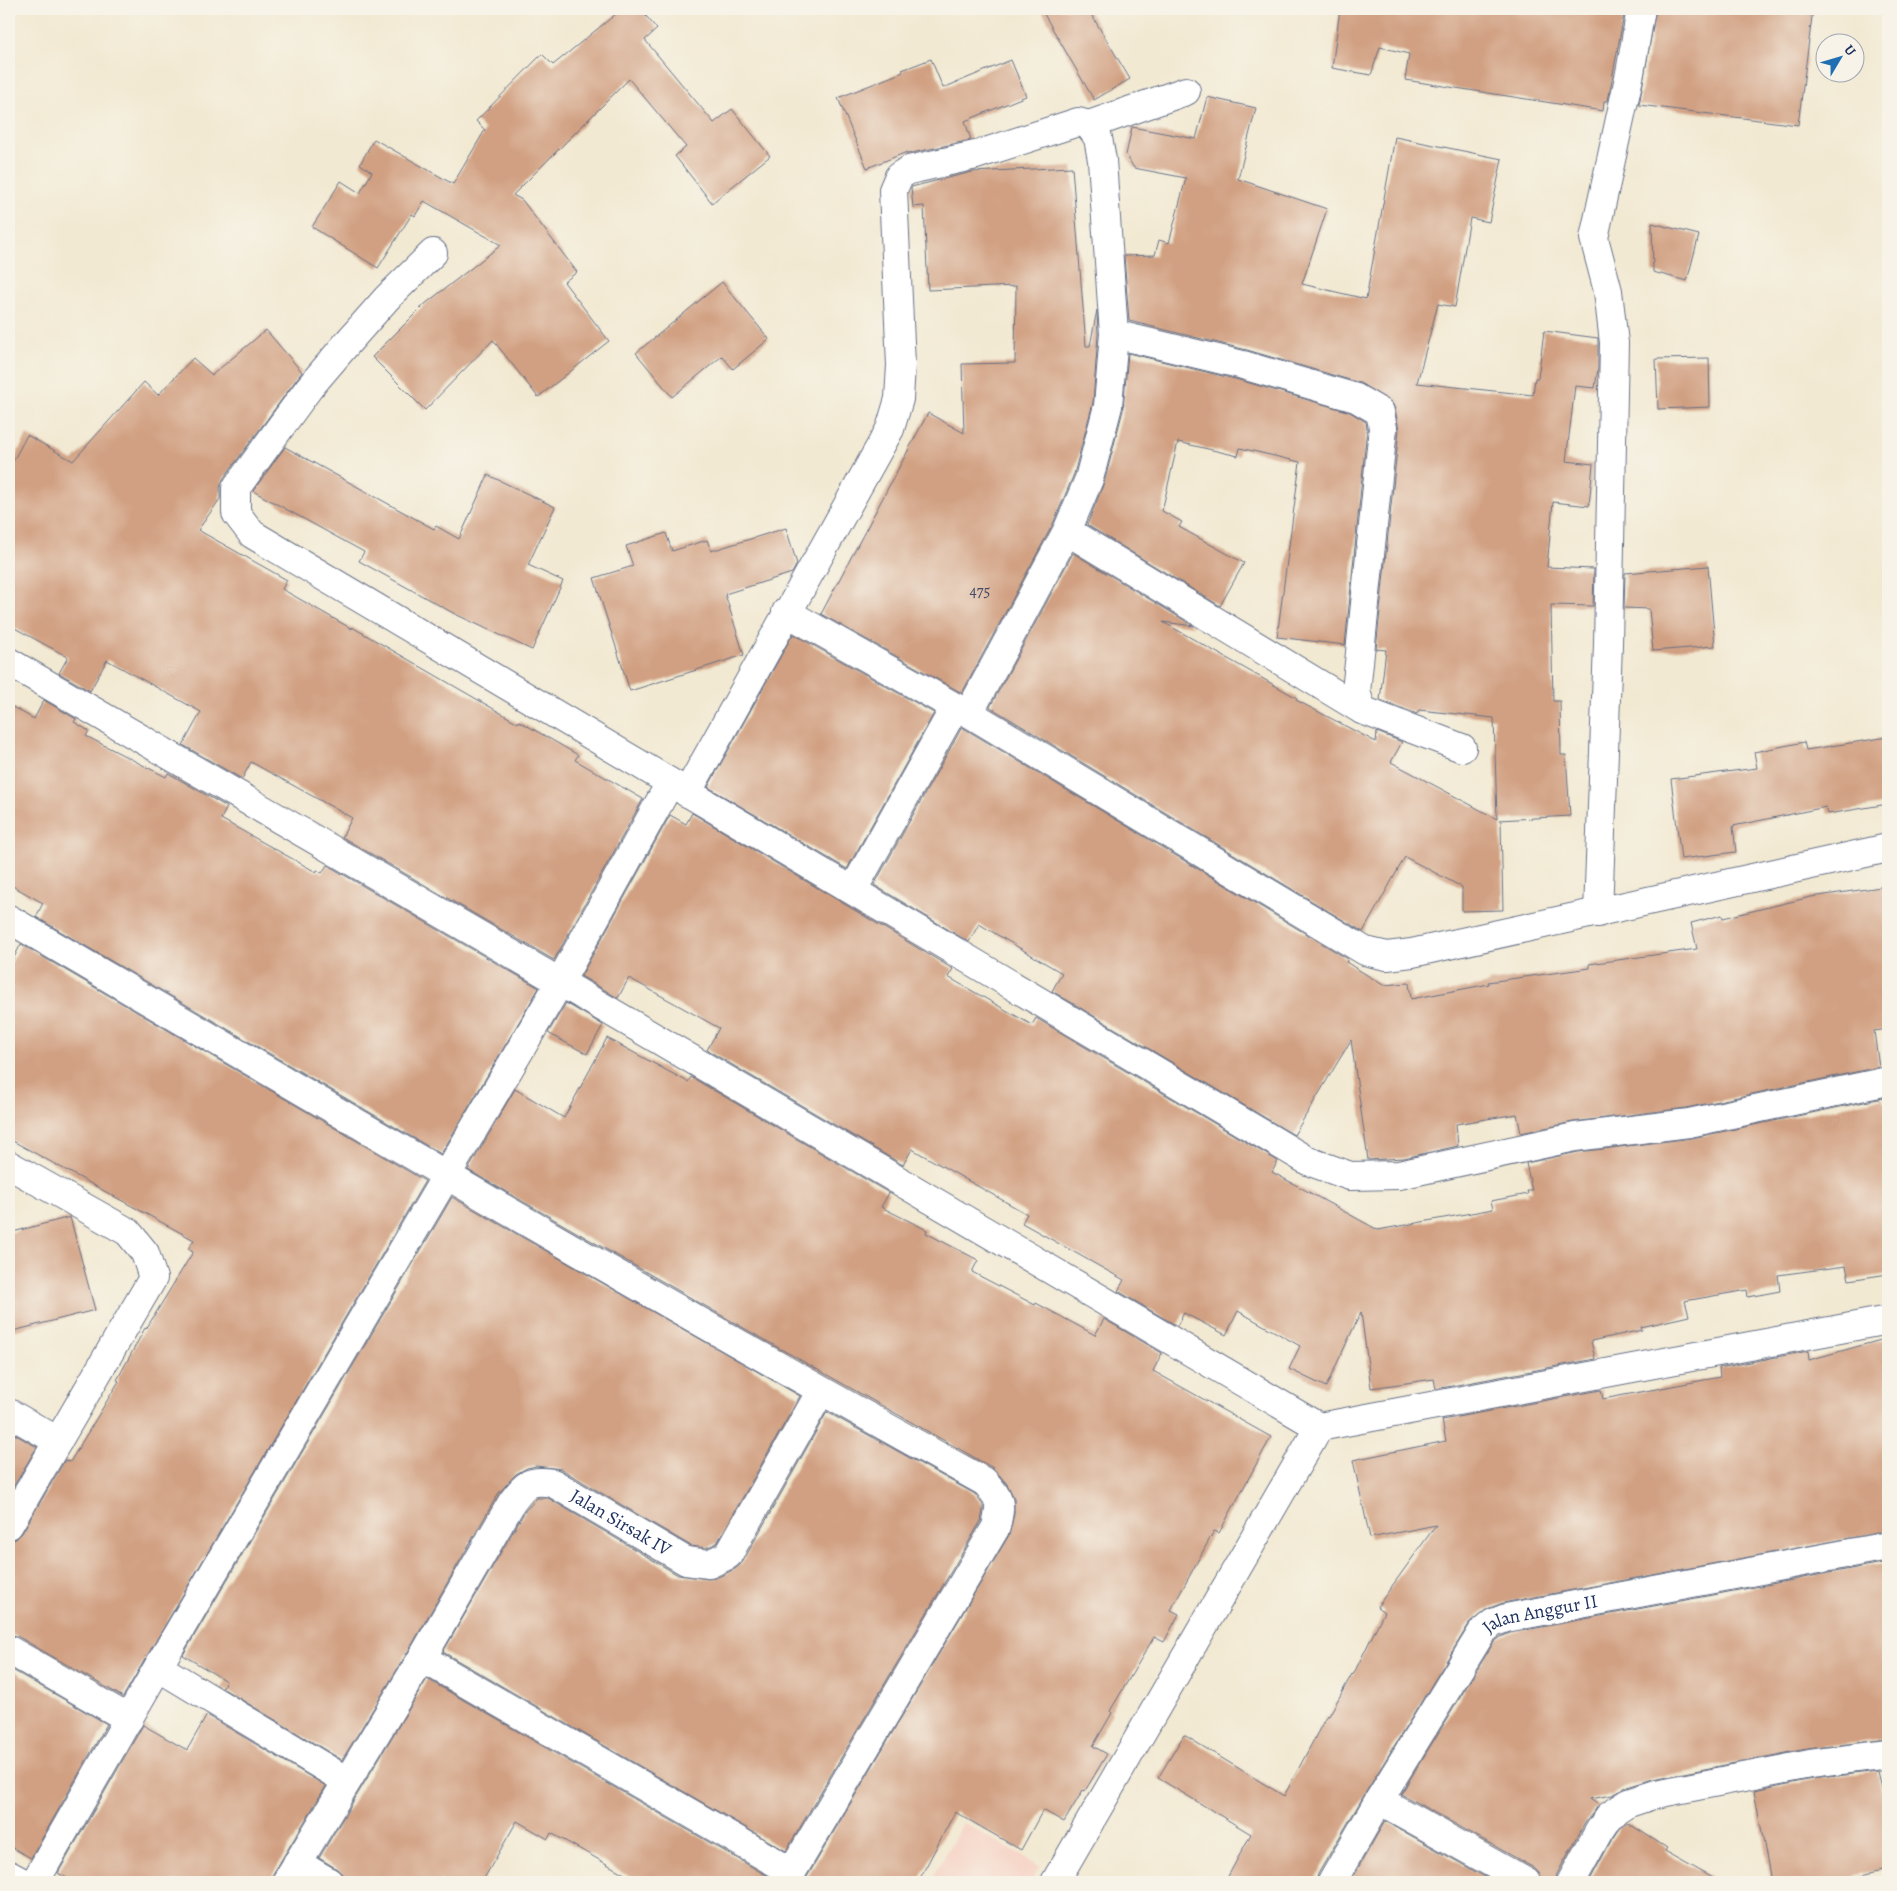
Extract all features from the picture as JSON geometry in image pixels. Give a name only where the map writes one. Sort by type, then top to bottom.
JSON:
[{"type":"street","points":[[1598,914],[1608,644],[1614,343],[1608,291],[1594,238],[1630,73],[1641,9]]},
{"type":"street","points":[[35,1882],[158,1668],[560,982],[786,612],[890,429],[899,400],[901,365],[893,190],[899,176],[909,170],[976,155],[1078,122],[1089,125],[1186,90]]},
{"type":"street","points":[[853,890],[1067,531],[1089,479],[1108,406],[1114,334],[1102,160],[1098,138],[1089,125]]},
{"type":"street","points":[[433,253],[386,298],[309,388],[236,488],[236,513],[252,534],[1308,1161],[1350,1176],[1399,1175],[1575,1137],[1689,1123],[1888,1080]]},
{"type":"street","points":[[1114,334],[1243,365],[1356,398],[1380,412],[1383,428],[1356,692],[1362,710]]},
{"type":"street","points":[[1067,531],[1362,710],[1462,748]]},
{"type":"street","points":[[786,612],[962,710],[1365,951],[1387,956],[1412,953],[1598,914],[1888,848]]},
{"type":"street","points":[[9,662],[560,982],[1319,1427],[1888,1320]]},
{"type":"street","points":[[9,919],[447,1176],[821,1391],[985,1482],[997,1495],[1000,1507],[996,1527],[789,1877],[422,1658]]},
{"type":"street","points":[[9,1165],[128,1232],[145,1253],[153,1278],[9,1525]]},
{"type":"street","name":"Jalan Sirsak IV","points":[[291,1873],[422,1658],[512,1502],[525,1485],[540,1480],[553,1483],[686,1561],[709,1564],[728,1555],[821,1391]]},
{"type":"street","points":[[9,1413],[58,1441]]},
{"type":"street","points":[[1055,1882],[1319,1427]]},
{"type":"street","name":"Jalan Anggur II","points":[[1332,1882],[1482,1632],[1494,1623],[1506,1618],[1888,1546]]},
{"type":"street","points":[[9,1650],[129,1719]]},
{"type":"street","points":[[158,1668],[347,1782]]},
{"type":"street","points":[[1570,1882],[1609,1816],[1629,1803],[1656,1794],[1810,1764],[1888,1754]]},
{"type":"street","points":[[1380,1800],[1526,1882]]},
{"type":"street","points":[[291,1873],[329,1882]]},
{"type":"street","points":[[9,1875],[22,1882]]},
{"type":"shaded area","points":[[963,1823],[1040,1866],[1031,1882],[938,1882],[932,1879]]},
{"type":"building","points":[[622,9],[640,9],[657,29],[645,40],[714,123],[732,109],[770,156],[712,203],[675,156],[686,147],[629,79],[513,195],[522,200],[577,272],[564,282],[609,341],[538,397],[493,340],[425,410],[372,357],[425,304],[501,245],[424,201],[415,216],[412,214],[378,268],[312,227],[341,181],[360,193],[372,172],[360,164],[374,139],[453,184],[485,130],[476,121],[542,54],[553,65]]},
{"type":"building","points":[[1041,9],[1088,9],[1130,79],[1094,100]]},
{"type":"building","points":[[1340,9],[1625,9],[1608,101],[1604,101],[1603,111],[1405,80],[1409,54],[1380,47],[1371,75],[1332,68]]},
{"type":"building","points":[[1656,9],[1813,9],[1798,125],[1639,105]]},
{"type":"building","points":[[931,59],[943,88],[1011,60],[1026,96],[965,121],[971,140],[907,154],[907,152],[867,168],[838,98]]},
{"type":"building","points":[[1207,97],[1256,108],[1238,179],[1327,209],[1302,284],[1366,299],[1395,137],[1502,159],[1489,222],[1470,218],[1455,307],[1438,304],[1417,383],[1533,395],[1535,378],[1538,378],[1544,331],[1598,338],[1598,368],[1595,388],[1575,386],[1566,461],[1593,464],[1589,506],[1553,502],[1547,567],[1594,569],[1593,606],[1551,605],[1553,701],[1560,701],[1561,755],[1566,755],[1570,816],[1499,820],[1501,821],[1503,910],[1462,911],[1462,887],[1405,857],[1363,932],[990,707],[1073,553],[1194,626],[1163,622],[1297,698],[1296,700],[1376,742],[1377,732],[1402,742],[1391,762],[1497,819],[1494,718],[1419,710],[1417,714],[1380,700],[1386,650],[1376,649],[1399,430],[1392,403],[1360,383],[1247,350],[1129,321],[1124,256],[1155,255],[1159,240],[1169,243],[1186,178],[1134,168],[1126,155],[1132,127],[1196,139]]},
{"type":"building","points":[[1072,167],[1086,346],[1090,346],[1097,310],[1098,334],[1093,403],[1074,474],[1053,524],[962,693],[821,614],[928,413],[964,433],[962,364],[1015,363],[1016,286],[928,290],[924,206],[913,207],[911,187],[972,172]]},
{"type":"building","points":[[1652,223],[1699,235],[1687,281],[1653,272]]},
{"type":"building","points":[[722,282],[769,339],[733,369],[722,356],[672,397],[636,353]]},
{"type":"building","points":[[266,330],[302,372],[223,479],[220,487],[220,499],[198,530],[287,580],[282,589],[578,755],[575,760],[643,799],[554,960],[342,837],[352,818],[251,762],[242,779],[183,745],[201,712],[107,660],[90,691],[59,673],[68,657],[9,625],[9,469],[27,435],[73,461],[144,382],[158,395],[193,358],[212,375]]},
{"type":"building","points":[[1128,353],[1239,380],[1350,412],[1366,422],[1367,429],[1345,645],[1277,637],[1300,462],[1240,448],[1238,456],[1178,442],[1162,511],[1182,522],[1179,527],[1244,563],[1220,606],[1087,525],[1104,483],[1123,410]]},
{"type":"building","points":[[1709,358],[1710,407],[1658,409],[1656,359]]},
{"type":"building","points":[[285,447],[434,529],[436,526],[459,539],[488,475],[555,507],[528,565],[563,581],[532,650],[455,614],[359,561],[364,552],[253,491]]},
{"type":"building","points":[[786,528],[797,564],[792,573],[725,594],[744,655],[630,691],[594,578],[633,566],[626,546],[666,533],[672,551],[707,540],[711,551]]},
{"type":"building","points":[[1708,566],[1715,646],[1653,651],[1649,609],[1624,608],[1625,573]]},
{"type":"building","points":[[793,634],[934,713],[847,869],[708,787]]},
{"type":"building","points":[[44,700],[76,719],[74,722],[89,731],[86,736],[166,777],[168,773],[227,807],[221,819],[316,872],[317,870],[322,873],[327,865],[539,988],[441,1154],[36,917],[43,903],[9,884],[9,705],[34,719]]},
{"type":"building","points":[[962,727],[1348,959],[1346,962],[1383,985],[1409,983],[1411,999],[1489,984],[1488,982],[1590,968],[1589,964],[1697,949],[1691,923],[1722,915],[1723,918],[1811,897],[1888,886],[1888,1029],[1874,1031],[1879,1067],[1686,1108],[1573,1122],[1521,1133],[1517,1114],[1456,1124],[1458,1146],[1404,1158],[1368,1160],[1351,1040],[1294,1135],[1052,991],[1062,973],[979,924],[969,942],[874,885]]},
{"type":"building","points":[[1888,737],[1888,804],[1828,814],[1826,807],[1733,826],[1736,852],[1681,859],[1671,779],[1757,768],[1754,752],[1804,742],[1806,750]]},
{"type":"building","points":[[692,813],[953,969],[948,977],[1032,1025],[1036,1018],[1278,1161],[1272,1172],[1378,1230],[1493,1209],[1491,1201],[1528,1194],[1527,1191],[1532,1191],[1526,1163],[1578,1152],[1692,1138],[1883,1098],[1884,1103],[1888,1102],[1888,1274],[1849,1280],[1846,1266],[1778,1275],[1780,1291],[1748,1297],[1747,1290],[1685,1301],[1689,1316],[1641,1327],[1642,1330],[1591,1341],[1595,1359],[1436,1389],[1434,1379],[1371,1388],[1361,1312],[1326,1387],[1289,1369],[1300,1346],[1238,1311],[1226,1335],[1184,1313],[1177,1326],[1118,1291],[1124,1280],[1022,1223],[1027,1214],[912,1149],[903,1165],[707,1050],[719,1028],[629,978],[618,998],[581,976],[670,815],[686,824]]},
{"type":"building","points":[[21,944],[425,1181],[123,1697],[17,1636],[9,1634],[9,1541],[16,1539],[22,1533],[65,1460],[70,1462],[119,1381],[117,1380],[145,1328],[193,1252],[188,1249],[194,1240],[9,1139],[9,967]]},
{"type":"building","points":[[566,1003],[603,1025],[587,1054],[548,1033]]},
{"type":"building","points":[[607,1038],[688,1082],[691,1077],[889,1193],[881,1207],[927,1230],[926,1233],[978,1260],[972,1272],[1035,1305],[1036,1303],[1095,1335],[1104,1319],[1162,1353],[1153,1371],[1271,1437],[1219,1533],[1214,1531],[1171,1610],[1179,1614],[1164,1642],[1154,1637],[1110,1711],[1112,1713],[1093,1746],[1107,1754],[1085,1791],[1083,1790],[1064,1822],[1043,1810],[1021,1850],[955,1812],[918,1882],[804,1882],[1009,1535],[1014,1514],[1014,1498],[1007,1484],[993,1468],[468,1170],[515,1089],[564,1118]]},
{"type":"building","points":[[452,1197],[800,1396],[717,1543],[706,1548],[691,1546],[561,1469],[536,1466],[516,1474],[498,1494],[409,1650],[342,1760],[222,1688],[226,1681],[183,1655]]},
{"type":"building","points":[[70,1217],[95,1310],[9,1332],[9,1233]]},
{"type":"building","points":[[1888,1338],[1888,1531],[1503,1603],[1487,1609],[1469,1624],[1366,1792],[1318,1874],[1316,1882],[1225,1882],[1251,1834],[1158,1778],[1184,1735],[1284,1796],[1327,1715],[1329,1716],[1353,1675],[1384,1612],[1377,1607],[1436,1525],[1370,1538],[1353,1460],[1446,1441],[1442,1420],[1601,1390],[1603,1399],[1720,1377],[1719,1368],[1808,1351],[1809,1360]]},
{"type":"building","points":[[827,1412],[975,1494],[983,1505],[983,1511],[981,1521],[786,1851],[443,1652],[525,1511],[537,1498],[548,1498],[678,1575],[708,1579],[716,1578],[735,1569],[742,1563]]},
{"type":"building","points":[[9,1431],[37,1447],[9,1494]]},
{"type":"building","points":[[1888,1562],[1888,1739],[1807,1749],[1653,1779],[1624,1788],[1613,1795],[1590,1799],[1599,1805],[1585,1823],[1557,1874],[1555,1882],[1542,1882],[1540,1874],[1534,1868],[1401,1794],[1494,1642],[1501,1637],[1510,1633]]},
{"type":"building","points":[[9,1668],[107,1724],[31,1858],[9,1846]]},
{"type":"building","points":[[427,1679],[771,1878],[770,1882],[639,1882],[551,1833],[548,1839],[517,1821],[482,1882],[345,1882],[343,1875],[337,1869],[319,1858]]},
{"type":"building","points":[[207,1715],[326,1786],[270,1882],[74,1882],[58,1873],[143,1725],[187,1750]]},
{"type":"building","points":[[1878,1771],[1888,1815],[1888,1868],[1827,1882],[1771,1882],[1754,1791],[1812,1779]]},
{"type":"building","points":[[1385,1821],[1494,1882],[1350,1882]]},
{"type":"building","points":[[1628,1823],[1667,1848],[1665,1851],[1720,1882],[1589,1882],[1612,1839],[1620,1827]]}]
